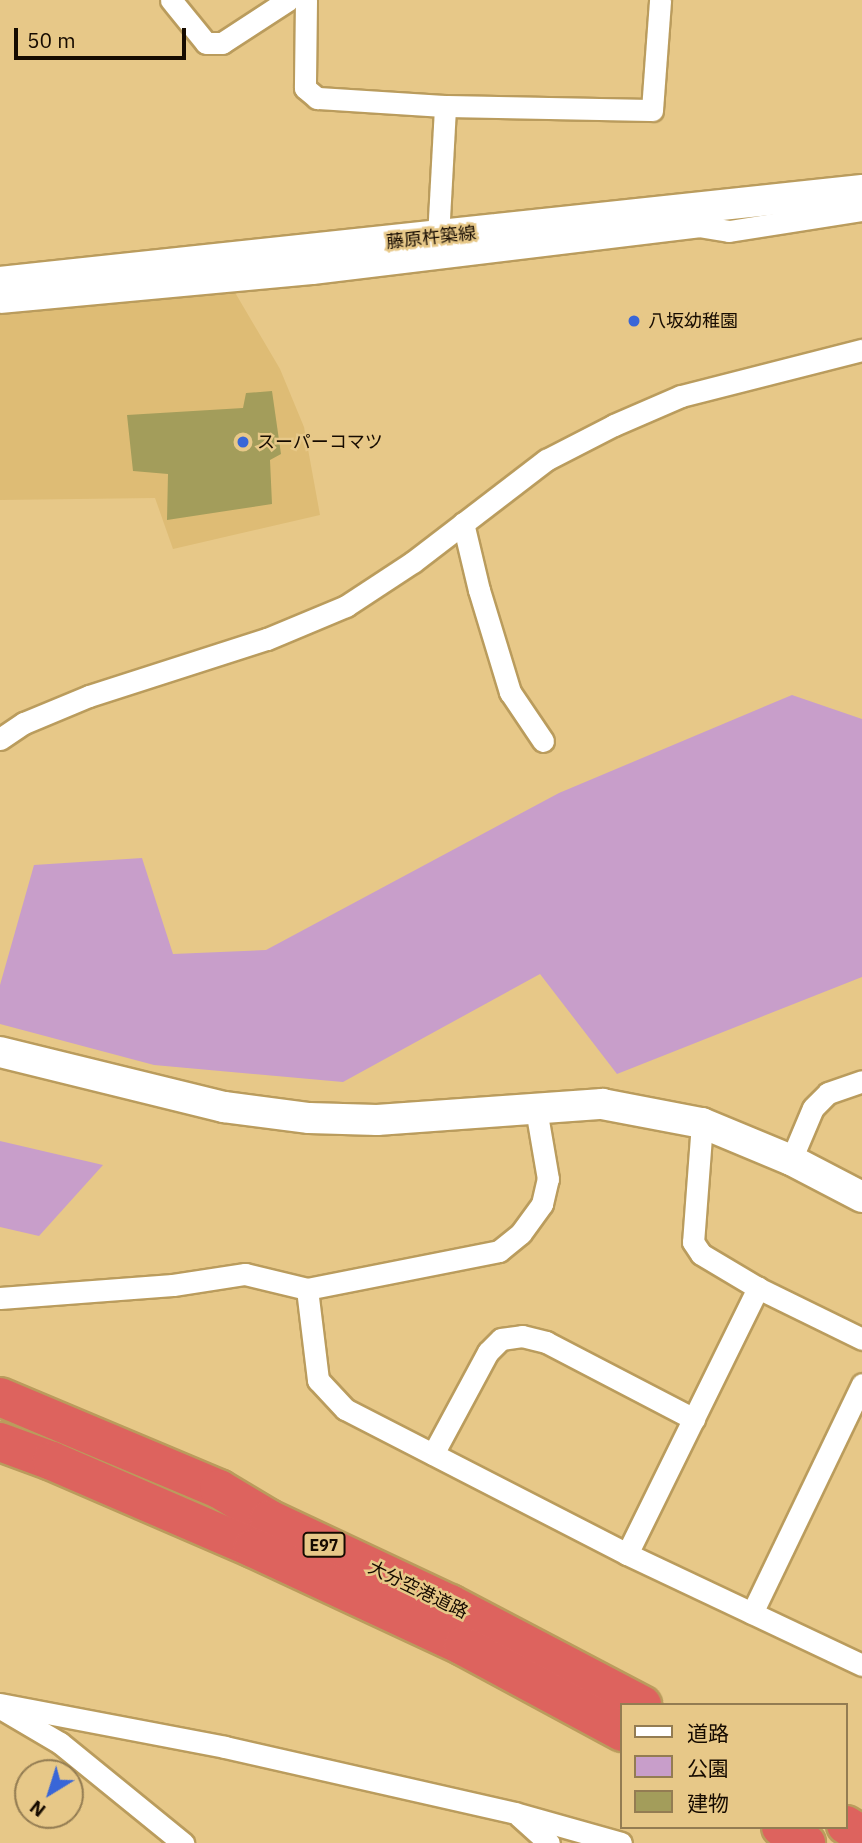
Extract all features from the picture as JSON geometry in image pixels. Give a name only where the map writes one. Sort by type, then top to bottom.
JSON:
[{"type":"highway","name":"大分空港道路","points":[[0,1397],[219,1489],[269,1520],[450,1604],[638,1703]]},
{"type":"highway","name":"大分空港道路","points":[[0,1442],[52,1461],[253,1548],[451,1640],[620,1731]]},
{"type":"highway","points":[[784,1829],[806,1843]]},
{"type":"street","points":[[171,0],[206,43],[222,43],[288,0]]},
{"type":"street","points":[[306,0],[305,88],[317,98],[445,106],[652,110],[660,0]]},
{"type":"street","points":[[438,237],[445,106]]},
{"type":"street","name":"藤原杵築線","points":[[0,282],[862,190]]},
{"type":"street","points":[[0,302],[312,273],[698,226],[730,231],[862,210]]},
{"type":"street","points":[[0,739],[24,723],[89,696],[267,639],[346,606],[413,562],[546,460],[614,425],[681,396],[862,350]]},
{"type":"street","points":[[463,523],[479,590],[510,692],[543,741]]},
{"type":"street","points":[[0,1052],[224,1107],[309,1118],[377,1120],[601,1104],[702,1123],[791,1160],[862,1197]]},
{"type":"street","points":[[791,1160],[813,1108],[828,1093],[862,1081]]},
{"type":"street","points":[[0,1298],[173,1285],[245,1274],[307,1289],[499,1251],[521,1233],[542,1204],[548,1179],[536,1109]]},
{"type":"street","points":[[702,1123],[693,1242],[701,1254],[758,1288],[862,1339]]},
{"type":"street","points":[[627,1554],[758,1288]]},
{"type":"street","points":[[307,1289],[318,1380],[345,1409],[627,1554],[862,1665]]},
{"type":"street","points":[[433,1454],[488,1352],[501,1339],[522,1336],[546,1342],[694,1419]]},
{"type":"street","points":[[752,1613],[862,1384]]},
{"type":"street","points":[[0,1706],[225,1747],[515,1813],[621,1843]]},
{"type":"street","points":[[0,1706],[60,1743],[183,1843]]},
{"type":"street","points":[[515,1813],[549,1843]]},
{"type":"shaded area","points":[[230,284],[280,369],[304,427],[320,515],[173,549],[155,498],[0,500],[0,311]]},
{"type":"green space","points":[[792,695],[862,719],[862,977],[617,1074],[540,974],[343,1082],[154,1065],[0,1024],[0,985],[34,865],[142,858],[173,954],[266,950],[559,793]]},
{"type":"green space","points":[[0,1141],[103,1165],[39,1236],[0,1227]]},
{"type":"building","points":[[272,391],[281,454],[270,460],[272,504],[167,520],[168,474],[133,471],[127,415],[243,408],[246,393]]},
{"type":"place","name":"八坂幼稚園","points":[[634,321]]},
{"type":"place","name":"スーパーコマツ","points":[[243,442]]}]
